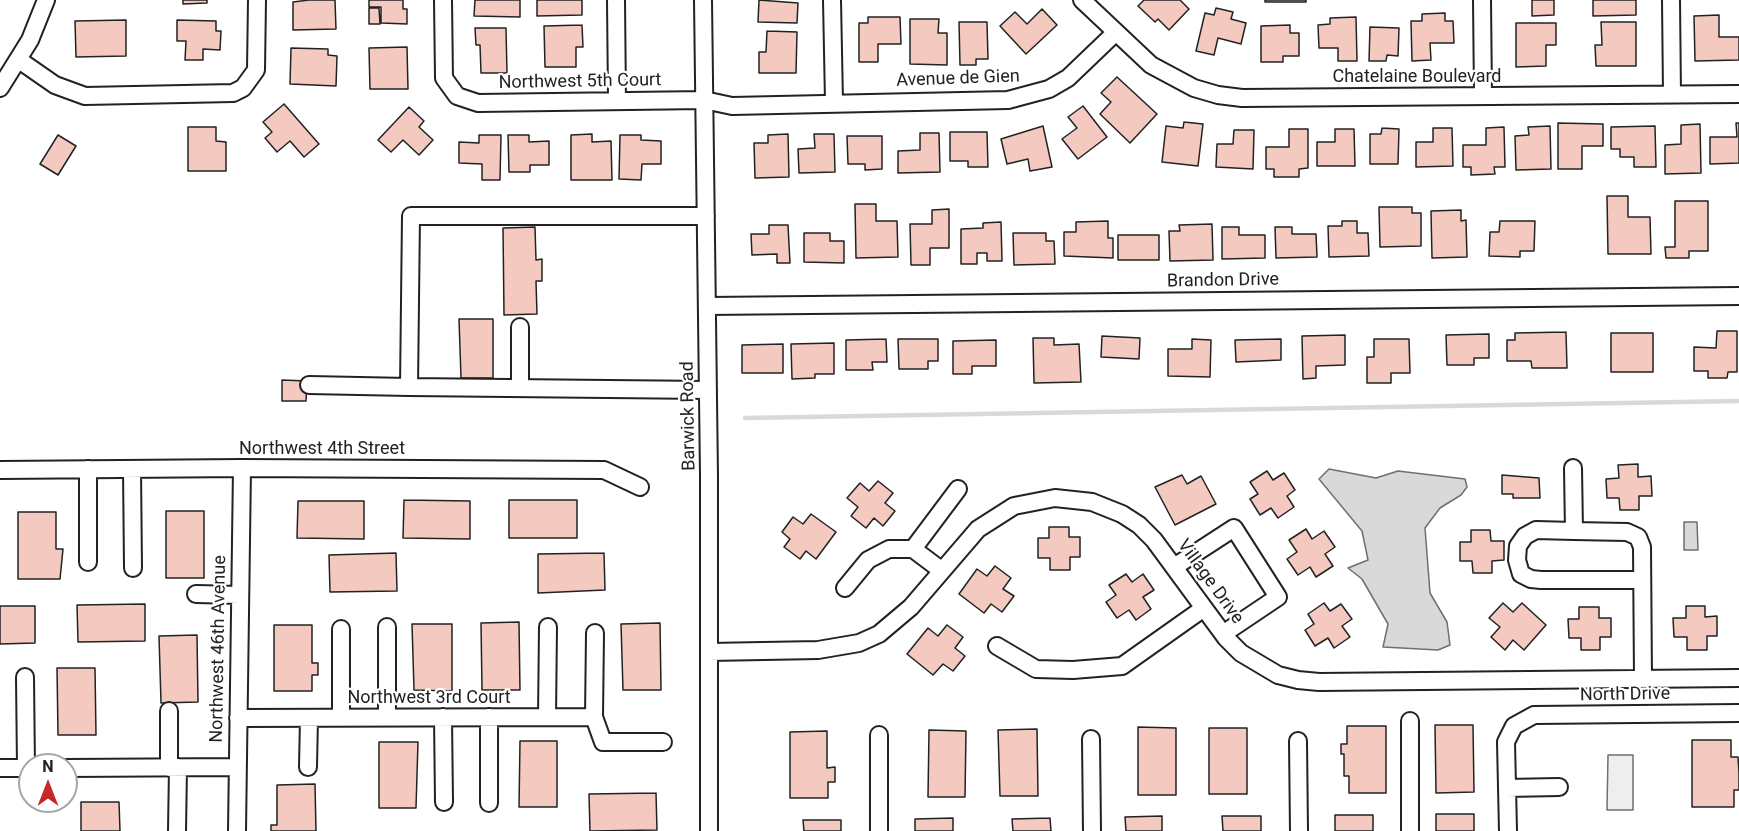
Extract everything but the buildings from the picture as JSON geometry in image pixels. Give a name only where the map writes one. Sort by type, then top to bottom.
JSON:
[{"type":"street","points":[[0,88],[19,60],[46,0]]},
{"type":"street","points":[[19,60],[55,86],[86,96],[233,93],[251,80],[258,59],[257,0]]},
{"type":"street","name":"Northwest 5th Court","points":[[443,0],[444,78],[457,96],[478,102],[704,100]]},
{"type":"street","points":[[616,0],[617,101]]},
{"type":"street","name":"Barwick Road","points":[[703,0],[708,390],[709,831]]},
{"type":"street","points":[[832,0],[834,102]]},
{"type":"street","name":"Chatelaine Boulevard","points":[[1082,0],[1151,65],[1171,78],[1218,95],[1242,98],[1739,93]]},
{"type":"street","points":[[1482,0],[1483,96]]},
{"type":"street","points":[[1671,0],[1672,94]]},
{"type":"street","name":"Avenue de Gien","points":[[704,100],[727,95],[754,96],[780,104],[1008,100],[1029,96],[1068,78],[1115,33]]},
{"type":"street","points":[[409,387],[411,216],[706,216]]},
{"type":"street","name":"Brandon Drive","points":[[707,306],[1739,296]]},
{"type":"street","points":[[520,327],[520,388]]},
{"type":"street","points":[[309,385],[708,390]]},
{"type":"street","name":"Northwest 4th Street","points":[[0,470],[242,468],[604,470],[640,487]]},
{"type":"street","name":"Northwest 46th Avenue","points":[[237,831],[242,468]]},
{"type":"street","points":[[1573,468],[1574,531]]},
{"type":"street","points":[[88,469],[88,562]]},
{"type":"street","points":[[132,469],[133,568]]},
{"type":"street","points":[[913,549],[958,489]]},
{"type":"street","name":"Village Drive","points":[[709,652],[818,650],[859,643],[896,622],[978,529],[995,516],[1024,503],[1055,498],[1092,502],[1122,514],[1155,540],[1223,634],[1241,653],[1278,675],[1308,681],[1739,678]]},
{"type":"street","points":[[1174,567],[1234,528],[1278,597],[1223,634]]},
{"type":"street","points":[[1642,580],[1531,579],[1521,574],[1517,560],[1518,546],[1525,537],[1536,530],[1627,532],[1638,537],[1642,547],[1643,679]]},
{"type":"street","points":[[845,588],[868,560],[889,549],[913,549],[941,570]]},
{"type":"street","points":[[196,594],[240,595]]},
{"type":"street","points":[[997,646],[1036,669],[1072,670],[1122,666],[1204,608]]},
{"type":"street","points":[[387,627],[387,717]]},
{"type":"street","points":[[548,627],[548,717]]},
{"type":"street","points":[[341,629],[341,717]]},
{"type":"street","points":[[595,633],[594,717],[603,742],[663,742]]},
{"type":"street","points":[[25,677],[28,753]]},
{"type":"street","points":[[169,711],[177,831]]},
{"type":"street","name":"North Drive","points":[[1507,788],[1506,742],[1514,726],[1534,715],[1739,713]]},
{"type":"street","points":[[443,717],[444,802]]},
{"type":"street","points":[[489,717],[489,803]]},
{"type":"street","name":"Northwest 3rd Court","points":[[238,718],[594,717]]},
{"type":"street","points":[[308,766],[309,718]]},
{"type":"street","points":[[1410,721],[1410,831]]},
{"type":"street","points":[[879,735],[879,831]]},
{"type":"street","points":[[1091,739],[1092,831]]},
{"type":"street","points":[[1298,741],[1299,831]]},
{"type":"street","points":[[78,768],[237,767]]},
{"type":"street","points":[[0,768],[18,768]]},
{"type":"street","points":[[1508,831],[1507,788],[1559,787]]},
{"type":"shaded area","points":[[1329,469],[1376,478],[1398,471],[1465,479],[1467,487],[1461,495],[1440,508],[1425,528],[1430,593],[1447,622],[1450,645],[1438,650],[1383,647],[1388,624],[1362,579],[1348,568],[1368,560],[1362,531],[1319,479]]},
{"type":"shaded area","points":[[1684,522],[1697,522],[1698,550],[1684,550]]},
{"type":"shaded area","points":[[1608,755],[1633,755],[1633,810],[1607,810]]},
{"type":"waterway","points":[[745,418],[1739,401]]}]
